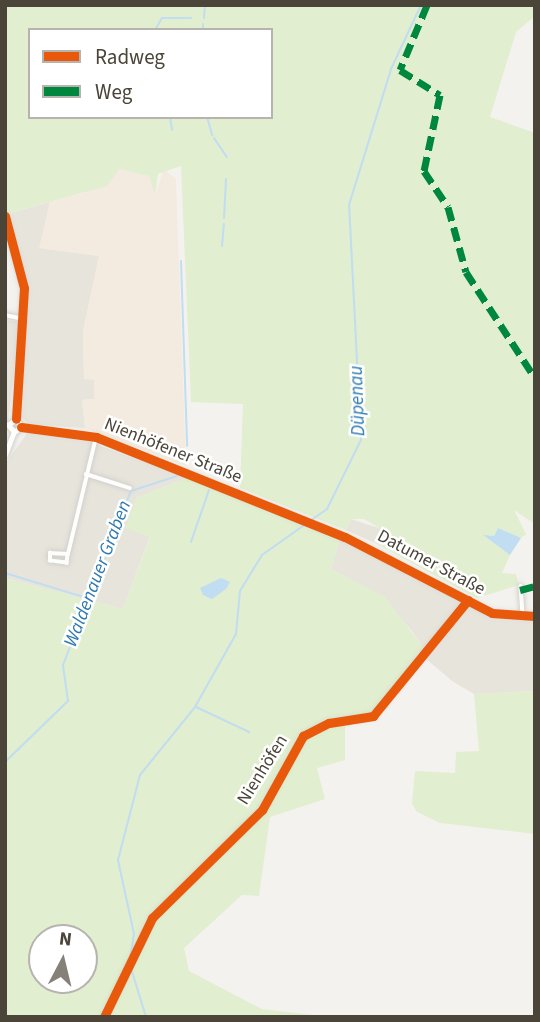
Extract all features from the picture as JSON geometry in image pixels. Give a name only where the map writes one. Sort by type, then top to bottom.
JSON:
[{"type":"street","points":[[5,216],[23,281],[24,319],[16,419],[10,430],[5,455]]},
{"type":"street","points":[[5,316],[24,319]]},
{"type":"street","points":[[10,430],[21,427],[16,419]]},
{"type":"street","name":"Nienhöfener Straße","points":[[21,427],[96,437],[316,525]]},
{"type":"street","points":[[68,554],[52,551],[48,558],[63,564],[68,554],[96,437]]},
{"type":"street","points":[[86,474],[130,488]]},
{"type":"street","name":"Datumer Straße","points":[[316,525],[492,613],[535,616]]},
{"type":"street","points":[[520,586],[523,616]]},
{"type":"street","name":"Nienhöfen","points":[[104,1017],[129,973],[152,918],[261,810],[303,736],[329,723],[378,712],[467,600]]},
{"type":"shaded area","points":[[118,169],[149,176],[155,195],[164,169],[176,179],[186,466],[85,428],[82,400],[94,399],[94,380],[84,379],[83,332],[99,256],[39,248],[50,202],[84,193]]},
{"type":"shaded area","points":[[50,202],[40,248],[99,256],[83,332],[84,379],[94,379],[94,399],[82,400],[85,428],[28,424],[22,417],[27,290],[6,214]]},
{"type":"shaded area","points":[[5,320],[20,322],[5,447]]},
{"type":"shaded area","points":[[28,432],[72,435],[187,478],[136,498],[150,536],[123,609],[5,578],[5,464]]},
{"type":"shaded area","points":[[351,519],[382,529],[375,543],[346,530]]},
{"type":"shaded area","points":[[340,539],[492,617],[535,620],[535,691],[474,694],[452,681],[418,652],[422,646],[412,631],[378,594],[331,569]]},
{"type":"green space","points":[[5,5],[535,7],[535,16],[516,32],[490,117],[535,133],[535,524],[514,510],[526,534],[521,538],[498,528],[494,536],[484,536],[510,555],[502,573],[516,574],[519,585],[477,598],[375,543],[381,529],[364,519],[351,519],[346,530],[240,488],[243,404],[191,402],[181,166],[158,174],[155,195],[149,176],[119,169],[107,186],[6,214]]},
{"type":"green space","points":[[187,478],[340,539],[331,569],[385,597],[423,647],[379,711],[345,720],[345,760],[317,768],[325,799],[270,817],[259,896],[242,895],[184,948],[189,971],[262,1009],[330,1017],[5,1017],[5,578],[123,609],[150,537],[125,528],[136,498]],"holes":[[[238,829],[156,919],[151,915]]]},
{"type":"green space","points":[[535,691],[535,834],[440,823],[417,812],[412,804],[415,771],[455,773],[456,752],[479,751],[474,694]]},
{"type":"water","points":[[498,528],[521,538],[510,555],[483,535],[494,536]]},
{"type":"water","points":[[221,578],[230,582],[226,589],[212,599],[203,595],[200,588]]},
{"type":"waterway","points":[[204,18],[205,5]]},
{"type":"waterway","name":"Düpenau","points":[[130,959],[134,934],[118,860],[140,775],[195,707],[236,634],[240,591],[262,555],[327,509],[361,440],[349,205],[391,69],[421,5]]},
{"type":"waterway","points":[[156,28],[162,18],[191,18]]},
{"type":"waterway","points":[[170,119],[172,130]]},
{"type":"waterway","points":[[208,119],[212,135]]},
{"type":"waterway","points":[[214,138],[227,157]]},
{"type":"waterway","points":[[224,218],[226,179]]},
{"type":"waterway","points":[[222,246],[224,224]]},
{"type":"waterway","name":"Waldenauer Graben","points":[[181,261],[187,446]]},
{"type":"waterway","points":[[110,440],[169,463]]},
{"type":"waterway","name":"Waldenauer Graben","points":[[5,762],[68,701],[63,665],[131,491],[177,476]]},
{"type":"waterway","points":[[191,542],[209,490]]},
{"type":"waterway","points":[[5,573],[87,598]]},
{"type":"waterway","points":[[527,613],[535,613]]},
{"type":"waterway","points":[[196,707],[249,732]]},
{"type":"waterway","points":[[130,965],[146,1017]]},
{"type":"marked path","points":[[427,5],[400,70],[440,95],[424,171],[448,207],[466,272],[535,378]]},
{"type":"marked path","points":[[520,590],[535,586]]},
{"type":"cycle path","points":[[5,216],[24,288],[16,419]]},
{"type":"cycle path","points":[[21,427],[96,437],[345,537],[492,613],[535,616]]},
{"type":"cycle path","points":[[104,1017],[152,918],[262,810],[303,736],[329,723],[373,716],[468,600]]}]
